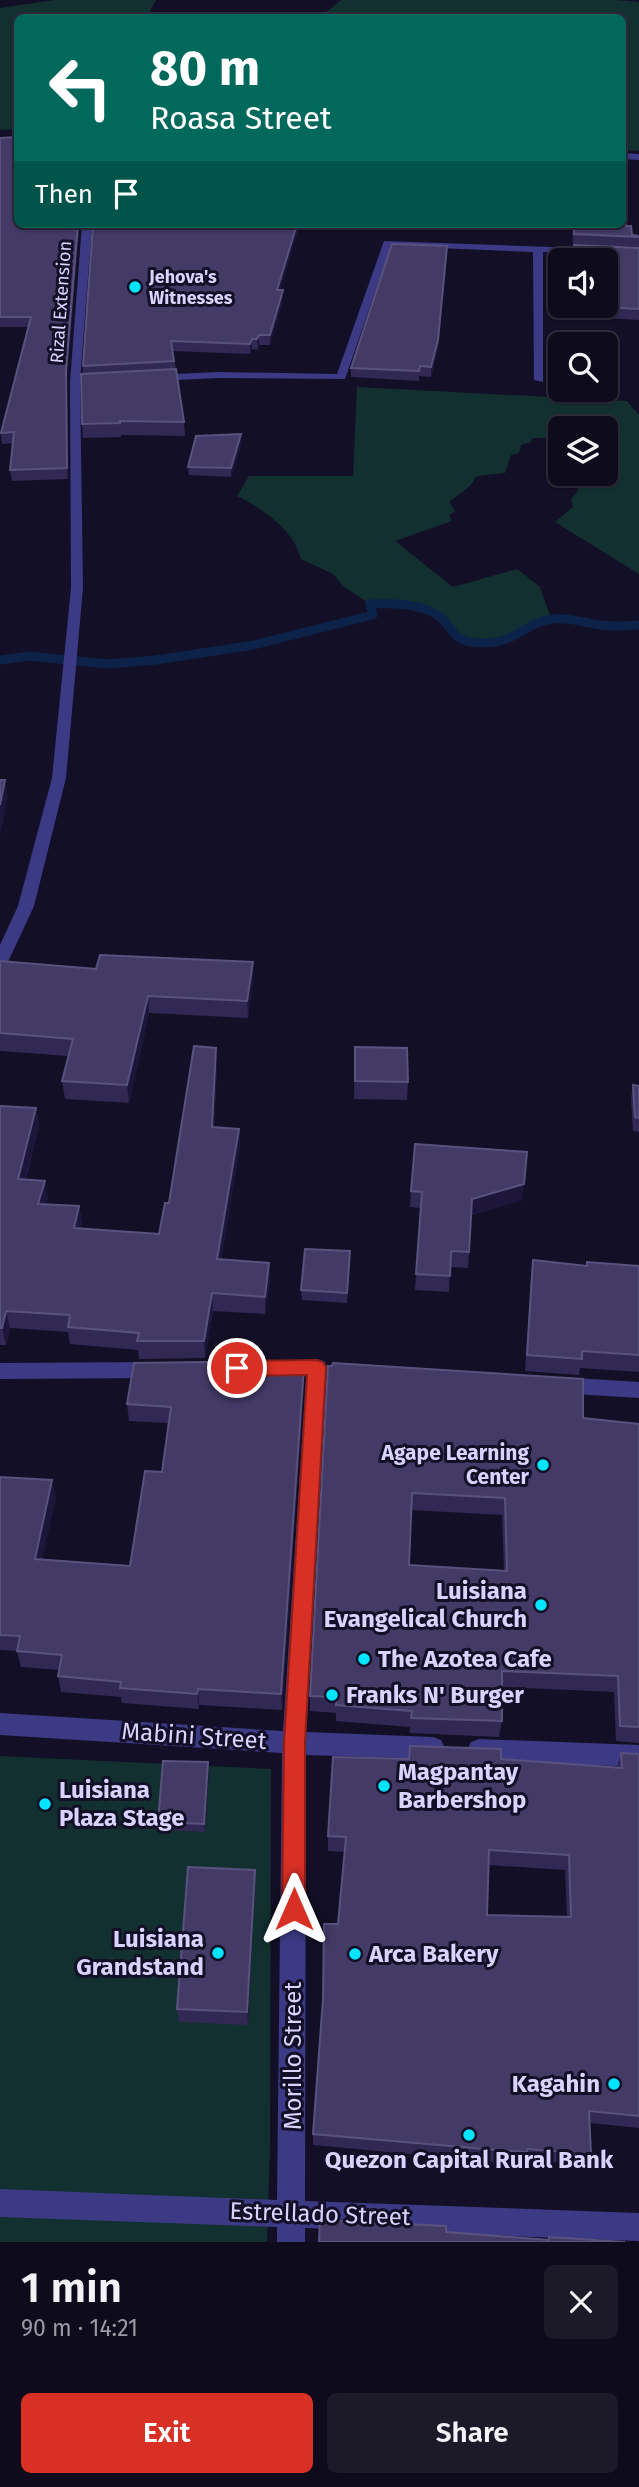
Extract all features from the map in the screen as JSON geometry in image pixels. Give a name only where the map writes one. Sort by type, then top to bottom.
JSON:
[{"type":"street","name":"Rizal Extension","points":[[0,962],[26,906],[59,778],[77,587],[87,228]]},
{"type":"street","points":[[140,379],[218,375],[341,377],[387,243],[639,253]]},
{"type":"street","points":[[538,247],[539,380]]},
{"type":"street","name":"Morillo Street","points":[[291,2242],[295,1743],[310,1368],[343,1369]]},
{"type":"street","points":[[0,1371],[179,1369]]},
{"type":"street","points":[[545,1384],[639,1390]]},
{"type":"street","name":"Mabini Street","points":[[0,1724],[295,1743],[639,1756]]},
{"type":"street","name":"Estrellado Street","points":[[0,2203],[639,2227]]},
{"type":"green space","points":[[54,0],[156,0],[149,14],[14,14],[14,129],[0,130],[0,8]]},
{"type":"green space","points":[[341,0],[639,2],[639,151],[626,150],[626,14],[324,14]]},
{"type":"green space","points":[[357,387],[548,397],[548,402],[627,401],[639,415],[639,574],[555,522],[573,507],[571,499],[578,491],[578,486],[618,486],[618,416],[548,416],[548,438],[532,438],[531,442],[521,445],[519,453],[511,455],[505,473],[477,476],[470,486],[449,502],[455,511],[449,515],[452,521],[395,541],[453,587],[517,569],[540,587],[551,619],[531,625],[516,638],[498,643],[461,640],[454,636],[448,624],[437,615],[392,603],[370,604],[343,586],[333,574],[301,559],[292,539],[276,521],[237,496],[249,476],[353,476]]},
{"type":"green space","points":[[0,1756],[271,1769],[270,2146],[267,2242],[0,2242]]},
{"type":"building","points":[[14,137],[14,228],[78,228],[66,371],[67,468],[10,470],[14,432],[1,433],[31,317],[0,317],[0,138]]},
{"type":"building","points":[[631,226],[632,235],[639,237],[574,234],[574,228]]},
{"type":"building","points":[[93,228],[296,228],[277,290],[283,290],[270,335],[259,335],[257,339],[252,339],[250,344],[171,341],[174,361],[83,366]]},
{"type":"building","points":[[392,244],[447,246],[438,340],[431,367],[420,366],[419,371],[351,368]]},
{"type":"building","points":[[574,245],[639,248],[639,309],[618,308],[618,248],[574,248]]},
{"type":"building","points":[[176,369],[184,422],[120,421],[82,424],[81,374]]},
{"type":"building","points":[[241,434],[231,468],[188,467],[196,436]]},
{"type":"building","points":[[0,780],[5,780],[0,805]]},
{"type":"building","points":[[100,955],[253,962],[247,1001],[148,996],[127,1085],[62,1081],[73,1039],[0,1033],[0,961],[96,969]]},
{"type":"building","points":[[194,1046],[216,1048],[212,1127],[239,1129],[217,1259],[269,1263],[265,1297],[212,1293],[204,1341],[137,1341],[139,1333],[68,1327],[70,1315],[6,1311],[0,1328],[0,1106],[36,1108],[18,1179],[45,1181],[38,1204],[79,1206],[74,1228],[159,1234],[165,1203],[169,1203]]},
{"type":"building","points":[[355,1047],[407,1048],[408,1082],[355,1081]]},
{"type":"building","points":[[633,1085],[639,1086],[639,1118],[635,1117]]},
{"type":"building","points":[[415,1144],[527,1152],[524,1184],[472,1199],[469,1252],[451,1251],[450,1276],[416,1274],[422,1192],[411,1191]]},
{"type":"building","points":[[305,1249],[350,1251],[347,1293],[301,1290]]},
{"type":"building","points":[[533,1260],[587,1266],[587,1262],[639,1266],[639,1355],[582,1351],[582,1359],[527,1355]]},
{"type":"building","points":[[204,1362],[304,1366],[281,1694],[198,1689],[197,1694],[120,1688],[121,1682],[58,1676],[62,1655],[17,1651],[20,1636],[0,1635],[0,1477],[52,1480],[35,1559],[130,1566],[145,1471],[162,1472],[171,1407],[127,1404],[134,1363]]},
{"type":"building","points":[[333,1363],[583,1379],[583,1418],[639,1424],[639,1727],[620,1726],[618,1676],[502,1671],[502,1721],[411,1718],[412,1711],[336,1705],[337,1697],[310,1696],[328,1366]],"holes":[[[412,1493],[505,1498],[507,1571],[409,1565]]]},
{"type":"building","points":[[410,1746],[501,1749],[501,1759],[622,1768],[621,1753],[639,1754],[639,2116],[589,2111],[591,2154],[527,2149],[527,2152],[496,2150],[313,2134],[323,1999],[324,1924],[338,1924],[346,1837],[328,1836],[333,1757],[409,1759]],"holes":[[[489,1850],[569,1855],[571,1917],[487,1915]]]},
{"type":"building","points":[[163,1761],[208,1762],[204,1824],[158,1822]]},
{"type":"building","name":"Luisiana Grandstand","points":[[188,1867],[255,1870],[247,2012],[177,2009]]},
{"type":"building","points":[[320,2220],[446,2226],[446,2232],[549,2240],[549,2237],[625,2242],[319,2242]]},
{"type":"waterway","points":[[0,660],[29,656],[107,664],[156,660],[254,645],[373,615],[370,604],[423,608],[439,616],[456,636],[471,642],[499,642],[542,621],[553,619],[571,619],[611,626],[639,625]]},
{"type":"place","name":"Jehova's Witnesses","points":[[135,287]]},
{"type":"place","name":"Agape Learning Center","points":[[543,1465]]},
{"type":"place","name":"Luisiana Evangelical Church","points":[[541,1605]]},
{"type":"place","name":"The Azotea Cafe","points":[[364,1659]]},
{"type":"place","name":"Franks N' Burger","points":[[332,1695]]},
{"type":"place","name":"Magpantay Barbershop","points":[[384,1786]]},
{"type":"place","name":"Luisiana Plaza Stage","points":[[45,1804]]},
{"type":"place","name":"Luisiana Grandstand","points":[[218,1953]]},
{"type":"place","name":"Arca Bakery","points":[[355,1954]]},
{"type":"place","name":"Kagahin","points":[[614,2084]]},
{"type":"place","name":"Quezon Capital Rural Bank","points":[[469,2135]]},
{"type":"route","points":[[237,1368],[317,1367],[295,1743],[294,1909]]}]
